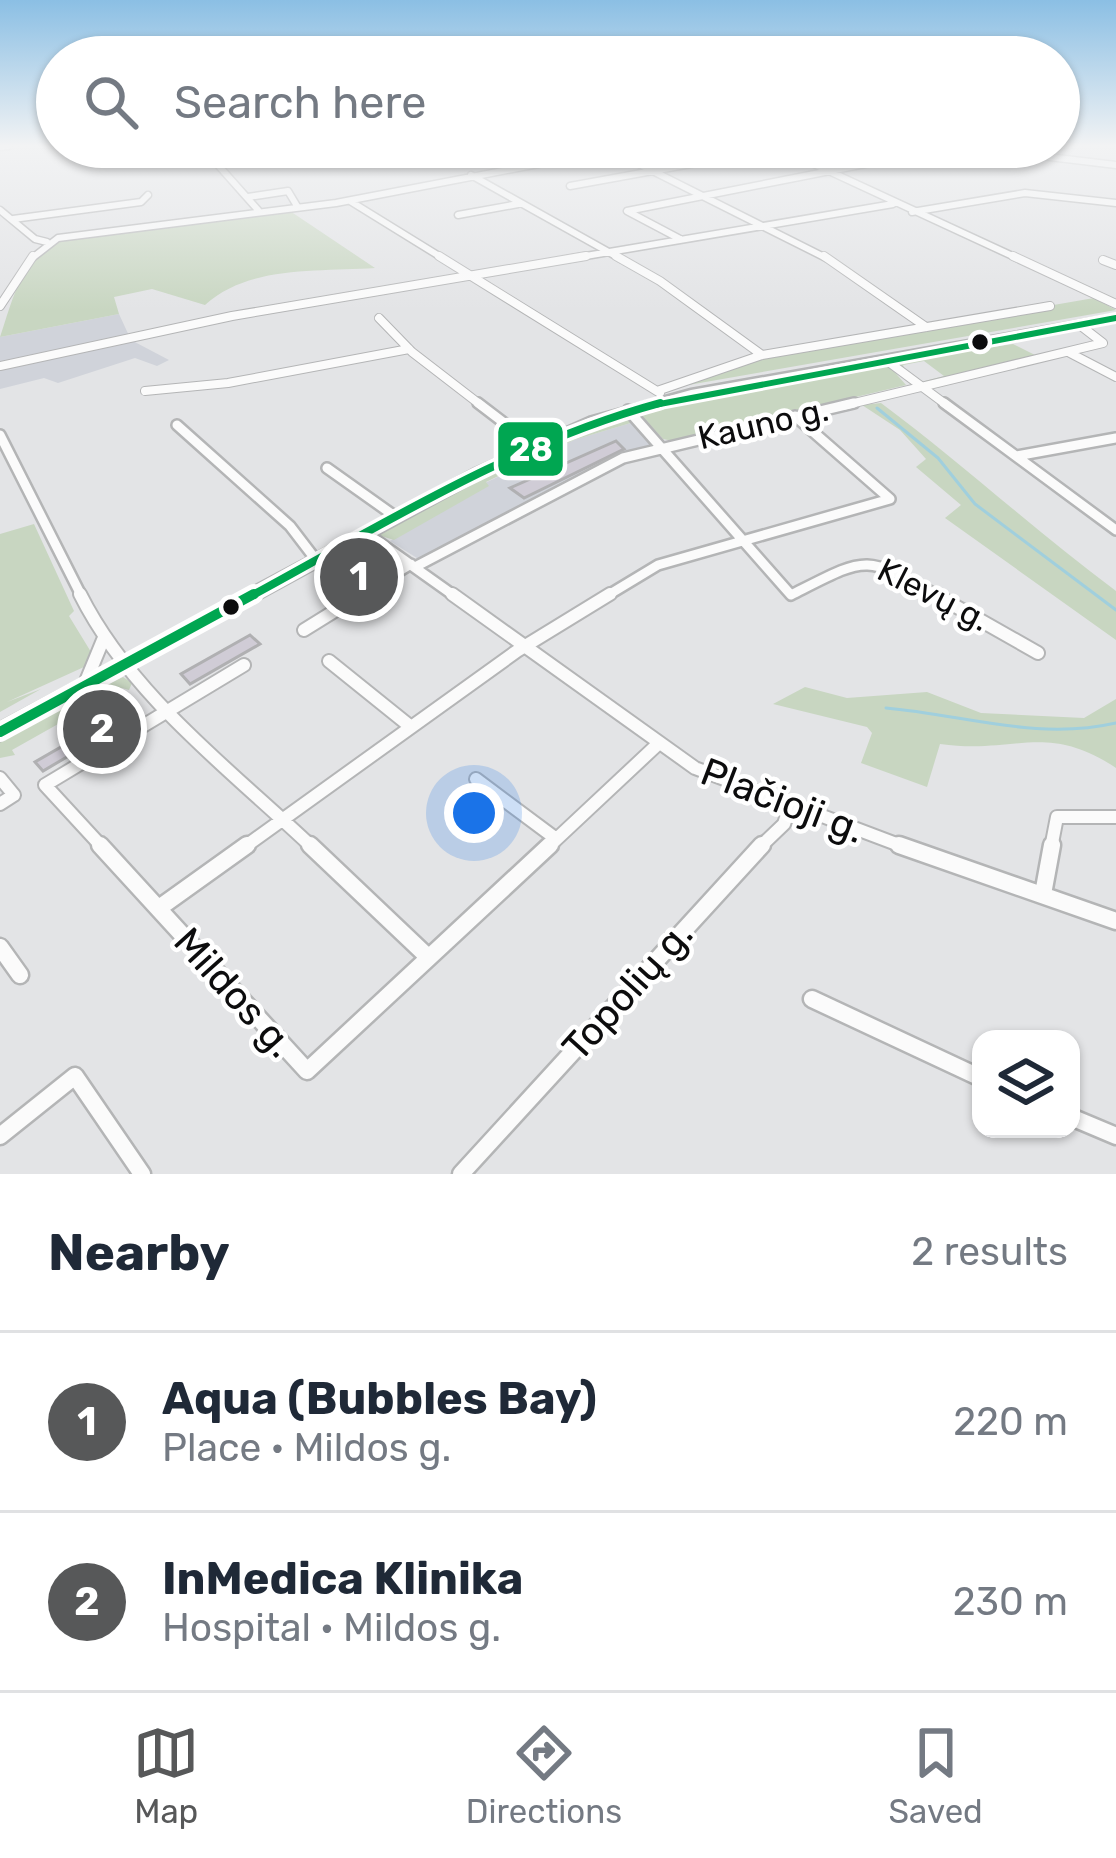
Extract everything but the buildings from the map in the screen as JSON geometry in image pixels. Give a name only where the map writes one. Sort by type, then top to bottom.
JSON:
[{"type":"main road","points":[[0,732],[533,445],[662,395],[1114,319]]},
{"type":"street","points":[[13,219],[143,201]]},
{"type":"street","points":[[251,201],[258,210]]},
{"type":"street","points":[[294,201],[297,206]]},
{"type":"street","points":[[0,209],[34,239],[47,242],[343,201]]},
{"type":"street","points":[[351,201],[662,395],[762,355],[1051,306]]},
{"type":"street","points":[[513,201],[660,281],[762,355]]},
{"type":"street","points":[[679,201],[627,212],[680,239]]},
{"type":"street","points":[[718,201],[856,274],[926,327]]},
{"type":"street","points":[[885,201],[1116,304]]},
{"type":"street","points":[[910,212],[978,201]]},
{"type":"street","points":[[458,215],[518,204]]},
{"type":"street","points":[[0,366],[232,316],[892,204]]},
{"type":"street","points":[[0,306],[47,242]]},
{"type":"street","points":[[1103,260],[1116,265]]},
{"type":"street","points":[[1103,298],[1116,294]]},
{"type":"street","points":[[379,318],[410,349],[533,445]]},
{"type":"street","points":[[1070,353],[1103,343],[1081,326]]},
{"type":"street","points":[[145,392],[236,382],[410,349]]},
{"type":"street","points":[[1070,353],[1116,376]]},
{"type":"street","name":"Kauno g.","points":[[413,566],[604,466],[662,447],[1070,353]]},
{"type":"street","points":[[886,359],[1116,530]]},
{"type":"street","name":"Klevų g.","points":[[628,410],[790,595],[854,562],[876,561],[1038,652]]},
{"type":"street","points":[[159,908],[526,646],[658,565],[890,499],[795,416]]},
{"type":"street","points":[[177,425],[290,526],[316,560]]},
{"type":"street","points":[[0,435],[104,640],[170,710],[428,957]]},
{"type":"street","points":[[1016,456],[1116,438]]},
{"type":"street","points":[[327,468],[396,517]]},
{"type":"street","name":"Plačioji g.","points":[[366,533],[658,744],[709,775],[1116,921]]},
{"type":"street","points":[[304,629],[413,566]]},
{"type":"street","points":[[83,687],[104,640]]},
{"type":"street","points":[[329,661],[411,727]]},
{"type":"street","name":"Mildos g.","points":[[244,665],[45,785],[307,1071],[658,744]]},
{"type":"street","points":[[0,778],[7,800]]},
{"type":"street","points":[[476,779],[556,838]]},
{"type":"street","name":"Topolių g.","points":[[461,1174],[730,875],[784,824],[790,806]]},
{"type":"street","points":[[1043,894],[1057,817],[1116,817]]},
{"type":"street","points":[[0,946],[20,975]]},
{"type":"street","points":[[812,999],[972,1074]]},
{"type":"street","points":[[0,1136],[75,1076],[142,1174]]},
{"type":"street","points":[[1080,1121],[1116,1136]]},
{"type":"shaded area","points":[[119,314],[131,340],[169,360],[157,366],[135,358],[58,383],[44,378],[0,389],[0,337]]},
{"type":"shaded area","points":[[634,422],[654,446],[420,560],[390,541],[485,483],[574,440]]},
{"type":"green space","points":[[287,209],[375,268],[263,277],[223,292],[205,305],[152,289],[114,297],[119,314],[0,337],[25,273],[56,241]]},
{"type":"green space","points":[[1094,298],[1116,310],[677,387],[762,355]]},
{"type":"green space","points":[[1013,344],[1035,355],[1063,349],[927,385],[925,381],[944,376],[924,361],[903,365],[905,370],[894,362]]},
{"type":"green space","points":[[877,364],[891,368],[906,385],[673,441],[663,439],[640,414],[693,397]]},
{"type":"green space","points":[[881,403],[1116,591],[1116,640],[945,518],[961,505],[916,467],[926,459],[900,430],[862,405]]},
{"type":"green space","points":[[623,416],[634,422],[574,440],[486,482],[489,486],[394,540],[378,535],[499,467]]},
{"type":"green space","points":[[34,524],[74,611],[69,616],[91,652],[84,667],[7,702],[41,689],[0,712],[0,534]]},
{"type":"green space","points":[[123,677],[132,683],[129,690],[122,688],[12,750],[15,755],[0,758],[0,739]]},
{"type":"green space","points":[[805,687],[847,698],[927,692],[981,713],[1084,718],[1116,699],[1116,768],[1091,754],[1049,743],[940,744],[927,787],[861,763],[872,733],[867,727],[773,704]]},
{"type":"waterway","points":[[877,408],[938,458],[975,504],[1116,610]]},
{"type":"waterway","points":[[886,708],[1029,728],[1116,723]]},
{"type":"transit line","name":"28","points":[[0,732],[480,472],[594,421],[691,394],[1116,318]]},
{"type":"place","name":"Aqua (Bubbles Bay)","points":[[359,577]]},
{"type":"place","name":"InMedica Klinika","points":[[102,729]]}]
